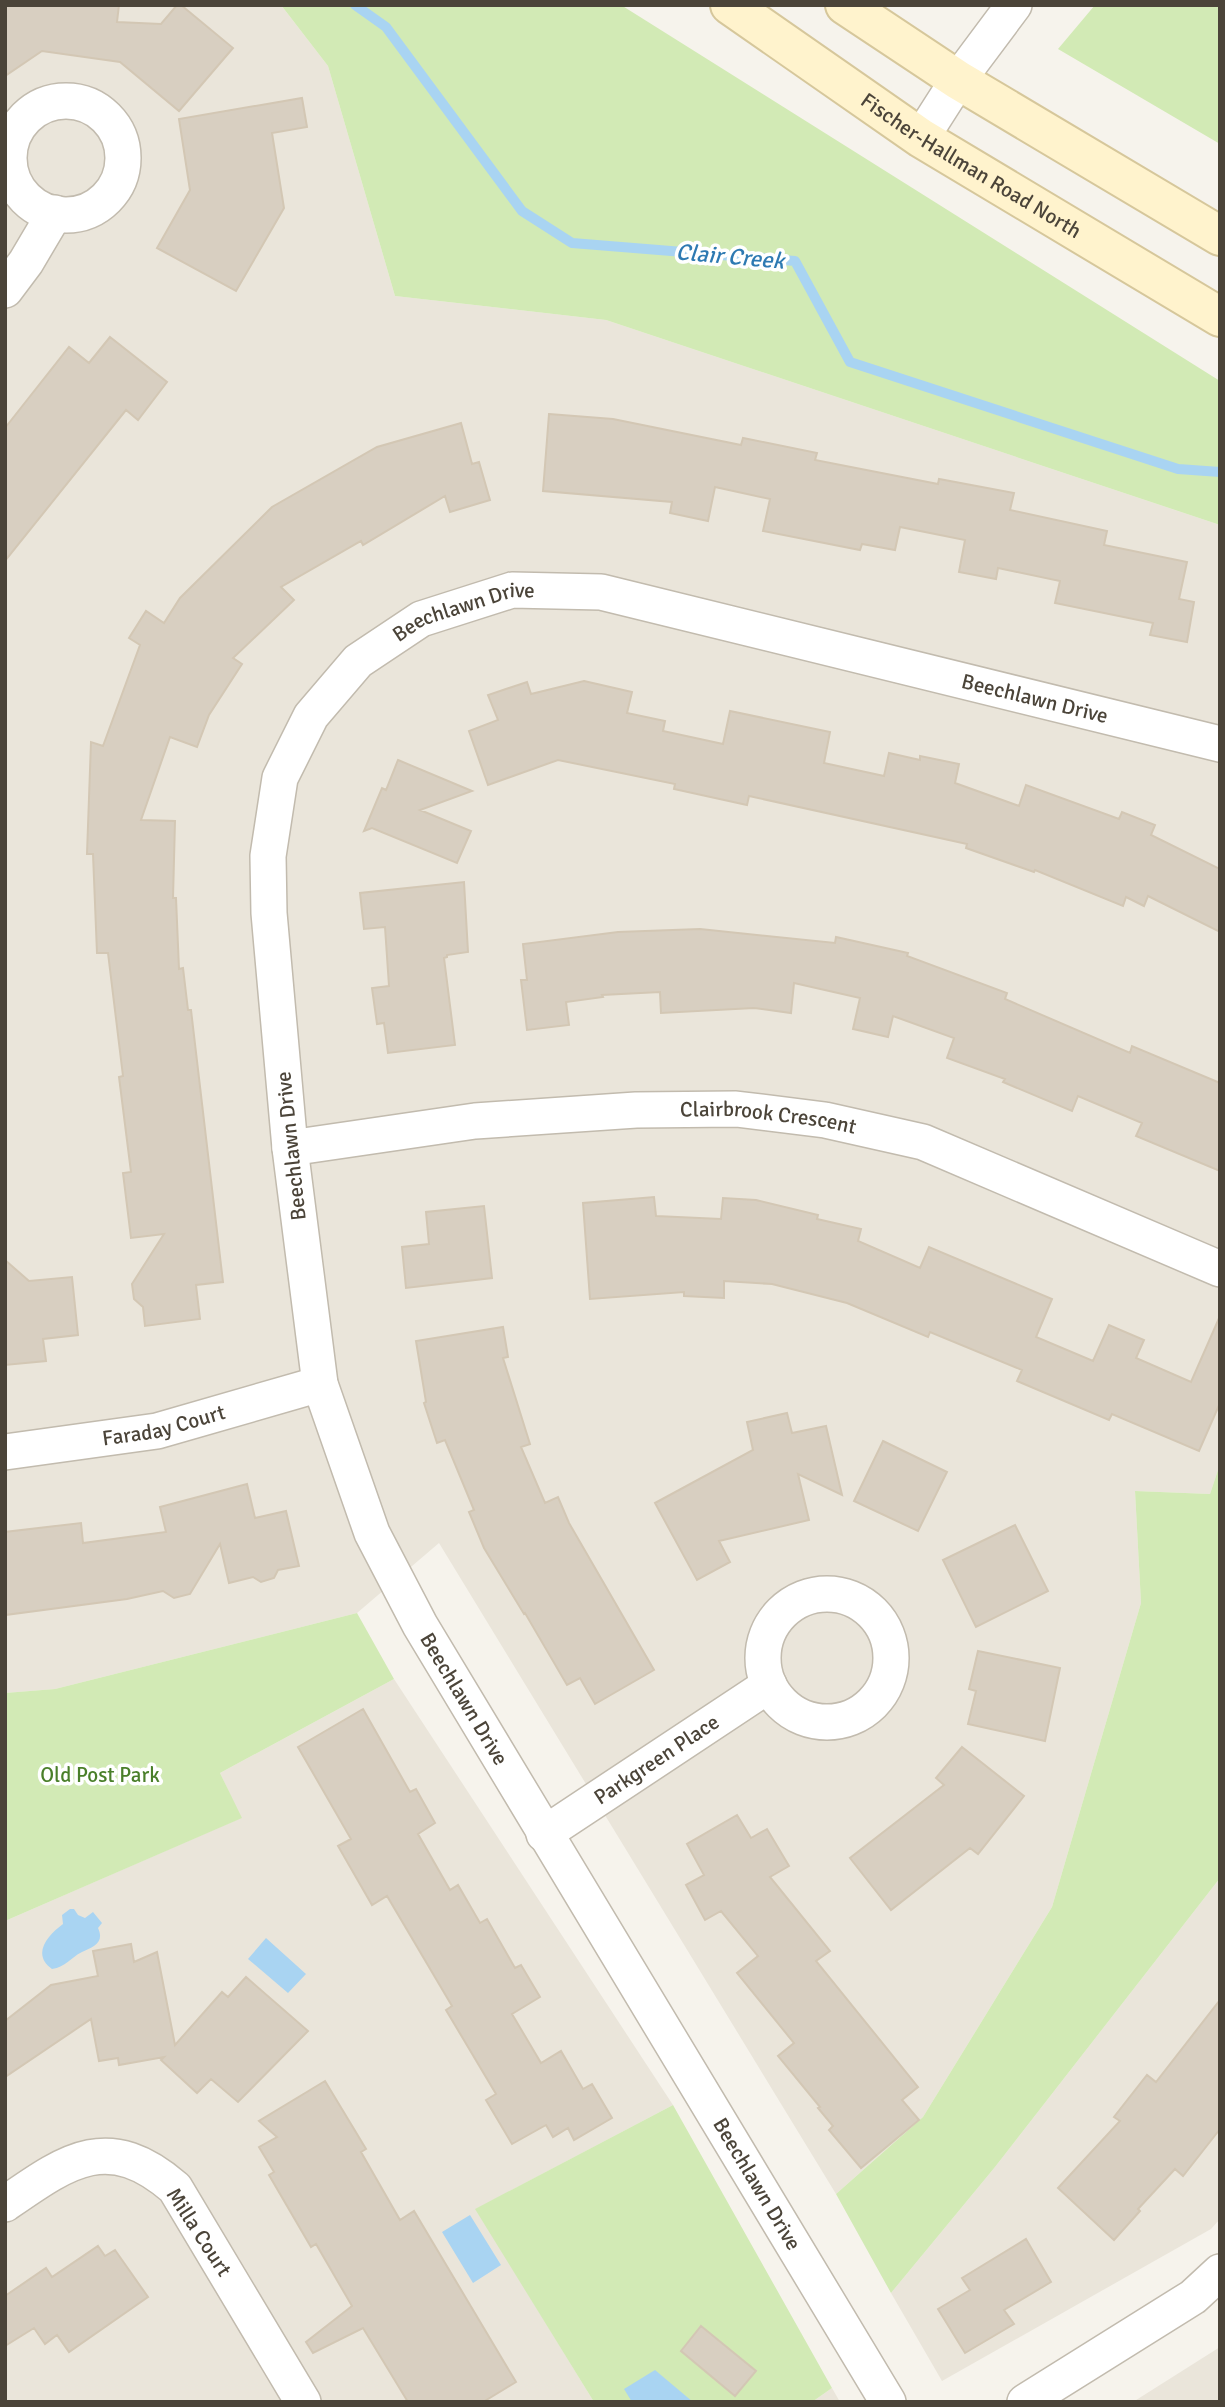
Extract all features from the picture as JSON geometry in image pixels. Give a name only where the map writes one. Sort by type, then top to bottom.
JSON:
[{"type":"main road","name":"Fischer-Hallman Road North","points":[[730,5],[921,138],[1220,317]]},
{"type":"main road","points":[[845,5],[958,80],[1220,236]]},
{"type":"street","points":[[921,138],[958,80],[1014,5]]},
{"type":"street","points":[[5,290],[26,262],[55,213]]},
{"type":"street","name":"Beechlawn Drive","points":[[888,2402],[544,1834],[420,1625],[372,1533],[320,1384],[290,1148],[268,890],[268,856],[280,778],[312,716],[358,661],[421,619],[512,590],[601,592],[1220,744]]},
{"type":"street","name":"Clairbrook Crescent","points":[[290,1148],[475,1121],[636,1110],[736,1109],[825,1120],[923,1142],[1220,1269]]},
{"type":"street","name":"Faraday Court","points":[[5,1452],[157,1431],[320,1384]]},
{"type":"street","name":"Parkgreen Place","points":[[544,1834],[769,1685]]},
{"type":"street","name":"Milla Court","points":[[5,2204],[45,2176],[76,2161],[98,2156],[120,2158],[156,2172],[175,2188],[303,2402]]},
{"type":"street","points":[[1026,2402],[1194,2297],[1220,2272]]},
{"type":"shaded area","points":[[5,5],[281,5],[328,66],[395,296],[606,320],[1220,525],[1220,1464],[1210,1494],[1135,1491],[1141,1603],[1052,1907],[923,2117],[836,2194],[439,1543],[357,1613],[55,1689],[5,1693]]},
{"type":"shaded area","points":[[394,1679],[673,2105],[476,2209],[594,2402],[5,2402],[5,1921],[241,1818],[220,1773]]},
{"type":"shaded area","points":[[1220,1878],[1220,2219],[1211,2229],[942,2381],[891,2293],[995,2167]]},
{"type":"shaded area","points":[[1220,2347],[1220,2402],[1133,2402]]},
{"type":"shaded area","points":[[832,2388],[840,2402],[812,2402]]},
{"type":"green space","points":[[281,5],[621,5],[1220,381],[1220,525],[606,320],[395,296],[328,66]]},
{"type":"green space","points":[[1095,5],[1220,5],[1220,144],[1058,49]]},
{"type":"green space","points":[[1220,1464],[1220,1878],[995,2167],[891,2293],[836,2194],[923,2117],[1052,1907],[1141,1603],[1135,1491],[1210,1494]]},
{"type":"green space","name":"Old Post Park","points":[[357,1613],[394,1679],[220,1773],[242,1818],[5,1921],[5,1693],[55,1689]]},
{"type":"green space","points":[[673,2105],[832,2388],[812,2402],[594,2402],[475,2209]]},
{"type":"water","points":[[70,1909],[85,1918],[93,1912],[102,1923],[98,1928],[99,1941],[52,1969],[46,1963],[42,1951],[47,1939],[63,1924],[62,1915]]},
{"type":"water","points":[[266,1938],[306,1974],[288,1993],[248,1959]]},
{"type":"water","points":[[470,2215],[501,2265],[473,2283],[442,2232]]},
{"type":"water","points":[[655,2370],[693,2402],[632,2402],[624,2389]]},
{"type":"building","points":[[5,5],[119,5],[117,22],[161,24],[177,5],[181,5],[233,48],[179,111],[120,62],[42,51],[5,76]]},
{"type":"building","points":[[302,98],[307,127],[272,133],[284,208],[236,291],[157,248],[190,190],[179,119]]},
{"type":"building","points":[[110,337],[167,382],[138,420],[126,410],[5,561],[5,428],[69,347],[89,363]]},
{"type":"building","points":[[549,414],[613,419],[741,445],[743,438],[817,453],[815,460],[938,484],[939,479],[1014,493],[1010,510],[1107,531],[1104,545],[1187,562],[1179,599],[1194,602],[1187,642],[1150,635],[1153,623],[1055,603],[1060,581],[998,568],[996,579],[959,572],[965,540],[900,527],[895,550],[862,544],[860,550],[763,531],[770,499],[715,487],[708,521],[670,513],[672,502],[543,491]]},
{"type":"building","points":[[461,423],[472,464],[479,462],[490,500],[450,512],[445,496],[363,545],[361,541],[281,587],[294,600],[233,658],[242,664],[209,715],[197,747],[170,737],[141,820],[175,821],[173,898],[176,898],[179,969],[183,968],[188,1010],[191,1010],[223,1282],[196,1285],[200,1319],[145,1326],[143,1307],[134,1299],[132,1284],[164,1234],[131,1238],[123,1173],[131,1172],[119,1077],[123,1076],[108,953],[97,953],[93,854],[87,854],[91,742],[103,746],[140,645],[129,638],[146,611],[164,623],[180,598],[272,507],[377,447]]},
{"type":"building","points":[[584,681],[632,692],[627,713],[665,721],[663,731],[723,744],[730,711],[830,732],[824,763],[884,776],[889,753],[920,760],[920,756],[959,764],[955,783],[1019,806],[1026,785],[1119,819],[1122,812],[1155,825],[1151,835],[1220,869],[1220,932],[1148,896],[1144,906],[1126,897],[1123,906],[1035,870],[1034,872],[966,848],[967,844],[749,796],[747,805],[674,789],[675,784],[558,760],[488,785],[469,731],[498,720],[488,695],[527,682],[531,694]]},
{"type":"building","points":[[398,760],[472,791],[420,810],[471,831],[457,863],[372,828],[364,831],[382,788],[386,790]]},
{"type":"building","points":[[464,882],[468,952],[447,955],[444,958],[455,1045],[388,1053],[384,1023],[377,1024],[372,988],[389,986],[385,927],[364,929],[360,893]]},
{"type":"building","points":[[700,929],[835,943],[836,937],[908,953],[907,956],[1007,993],[1005,999],[1130,1053],[1132,1046],[1220,1083],[1220,1171],[1136,1136],[1142,1123],[1078,1096],[1072,1111],[1003,1082],[1005,1079],[947,1058],[954,1038],[893,1016],[888,1037],[853,1029],[860,998],[794,983],[791,1013],[754,1008],[661,1013],[660,992],[602,995],[603,997],[566,1002],[569,1025],[527,1030],[521,980],[527,980],[523,944],[618,932]]},
{"type":"building","points":[[654,1197],[656,1216],[721,1219],[723,1198],[756,1200],[818,1215],[817,1219],[861,1229],[858,1241],[920,1268],[929,1247],[1052,1299],[1036,1337],[1093,1361],[1109,1325],[1144,1340],[1136,1358],[1191,1382],[1220,1316],[1220,1403],[1199,1451],[1112,1414],[1109,1420],[1017,1381],[1022,1370],[930,1332],[928,1337],[847,1303],[772,1284],[724,1281],[724,1298],[684,1296],[684,1292],[590,1299],[583,1203]]},
{"type":"building","points":[[484,1206],[492,1278],[406,1288],[402,1247],[429,1244],[426,1212]]},
{"type":"building","points":[[5,1260],[29,1281],[72,1277],[78,1335],[43,1339],[46,1361],[5,1365]]},
{"type":"building","points":[[503,1327],[508,1357],[503,1358],[530,1444],[521,1447],[545,1503],[558,1497],[569,1523],[654,1670],[595,1704],[580,1678],[567,1685],[484,1548],[469,1512],[474,1510],[445,1440],[437,1443],[424,1403],[426,1402],[416,1341]]},
{"type":"building","points":[[787,1413],[792,1433],[826,1426],[842,1495],[798,1474],[809,1520],[719,1541],[730,1562],[697,1580],[655,1503],[753,1450],[747,1422]]},
{"type":"building","points":[[883,1441],[947,1472],[918,1531],[854,1501]]},
{"type":"building","points":[[247,1484],[255,1518],[286,1511],[299,1566],[278,1570],[274,1578],[261,1582],[253,1577],[229,1583],[220,1544],[190,1594],[174,1598],[163,1591],[127,1599],[5,1615],[5,1532],[81,1523],[83,1543],[166,1532],[160,1507]]},
{"type":"building","points":[[1015,1525],[1048,1591],[976,1627],[943,1560]]},
{"type":"building","points":[[978,1651],[1060,1668],[1045,1741],[968,1724],[976,1691],[969,1689]]},
{"type":"building","points":[[363,1709],[410,1792],[416,1789],[435,1823],[418,1834],[450,1890],[458,1885],[480,1923],[487,1919],[515,1968],[521,1965],[540,1997],[512,2014],[541,2063],[561,2051],[583,2089],[592,2084],[612,2118],[574,2140],[568,2128],[553,2137],[546,2125],[512,2144],[486,2100],[496,2094],[446,2010],[452,2006],[387,1896],[372,1905],[338,1846],[351,1839],[298,1747]]},
{"type":"building","points":[[962,1747],[1024,1796],[978,1854],[970,1848],[891,1910],[850,1858],[944,1785],[936,1778]]},
{"type":"building","points":[[737,1815],[751,1838],[767,1829],[789,1866],[770,1877],[830,1951],[816,1961],[918,2087],[902,2100],[919,2120],[861,2168],[829,2130],[833,2126],[818,2108],[820,2107],[778,2056],[794,2043],[737,1973],[758,1956],[721,1911],[705,1920],[686,1885],[704,1875],[687,1844]]},
{"type":"building","points":[[131,1944],[134,1962],[157,1952],[175,2045],[222,1992],[228,1997],[246,1977],[308,2031],[238,2102],[211,2079],[197,2093],[161,2060],[164,2057],[119,2065],[118,2058],[99,2061],[91,2019],[5,2077],[5,2021],[51,1985],[98,1976],[93,1951]]},
{"type":"building","points":[[1220,2000],[1220,2129],[1183,2176],[1175,2169],[1114,2240],[1058,2188],[1120,2121],[1114,2117],[1147,2075],[1156,2082]]},
{"type":"building","points":[[325,2081],[366,2149],[361,2152],[400,2220],[414,2211],[516,2382],[483,2402],[408,2402],[363,2328],[313,2353],[306,2342],[352,2306],[316,2244],[311,2247],[269,2175],[274,2172],[259,2147],[277,2137],[259,2121]]},
{"type":"building","points":[[1026,2239],[1051,2282],[1004,2310],[1014,2324],[965,2353],[938,2309],[970,2290],[962,2278]]},
{"type":"building","points":[[98,2246],[105,2256],[115,2250],[148,2297],[69,2352],[57,2335],[45,2344],[34,2328],[5,2346],[5,2296],[46,2268],[52,2277]]},
{"type":"building","points":[[701,2326],[756,2371],[735,2396],[681,2351]]},
{"type":"waterway","name":"Clair Creek","points":[[355,5],[386,27],[522,211],[572,243],[795,261],[850,362],[1178,469],[1220,472]]}]
